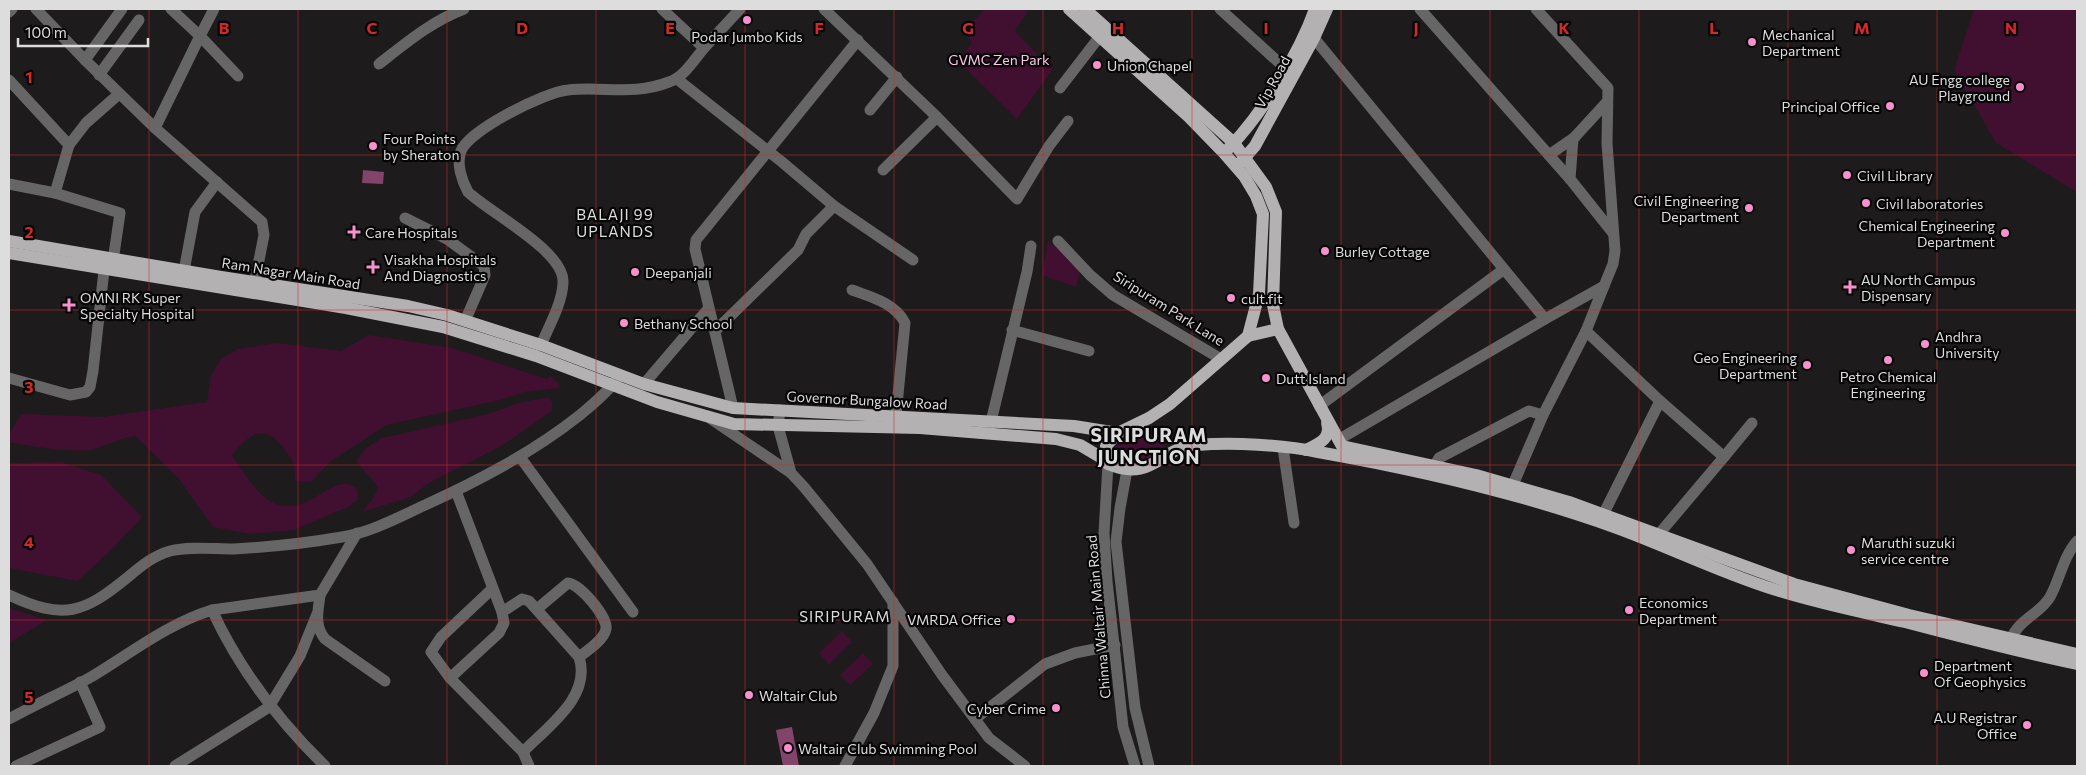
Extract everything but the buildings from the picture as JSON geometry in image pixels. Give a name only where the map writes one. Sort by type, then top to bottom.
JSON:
[{"type":"main road","points":[[1070,9],[1189,116],[1224,153],[1241,162],[1266,187],[1276,212],[1273,305],[1278,329],[1342,446],[1435,465],[1510,489],[1616,528],[1734,576],[1802,598],[2077,664]]},
{"type":"main road","points":[[1085,9],[1234,143],[1263,214],[1259,294],[1248,336]]},
{"type":"main road","name":"Vip Road","points":[[1224,153],[1254,119],[1285,68],[1315,9]]},
{"type":"main road","name":"Vip Road","points":[[1241,162],[1255,146],[1314,38],[1327,9]]},
{"type":"main road","name":"Ram Nagar Main Road","points":[[9,241],[109,263],[184,271],[253,288],[408,306],[465,321],[620,374]]},
{"type":"main road","points":[[9,253],[109,263],[253,288],[443,327],[536,356],[612,387],[709,418],[734,424],[990,428],[1068,441],[1127,470],[1153,465],[1179,447],[1235,444],[1306,450],[1428,472],[1510,489],[1604,513],[1723,560],[1794,584],[2077,654]]},
{"type":"main road","points":[[1108,462],[1106,446],[1118,432],[1149,418],[1170,404],[1248,336],[1278,329]]},
{"type":"main road","name":"Governor Bungalow Road","points":[[620,374],[644,384],[733,408],[896,415],[990,428],[1074,426],[1118,432]]},
{"type":"main road","points":[[1306,450],[1326,438],[1329,430],[1326,418]]},
{"type":"street","points":[[9,12],[12,9]]},
{"type":"street","points":[[36,9],[99,75],[155,128],[262,222],[265,229],[253,288]]},
{"type":"street","points":[[85,60],[122,9]]},
{"type":"street","points":[[171,9],[238,76]]},
{"type":"street","points":[[155,128],[214,9]]},
{"type":"street","points":[[379,64],[419,33],[447,15],[464,9]]},
{"type":"street","points":[[662,9],[704,48]]},
{"type":"street","points":[[541,346],[559,302],[564,284],[563,273],[540,246],[468,192],[463,182],[460,163],[461,152],[467,143],[483,130],[539,97],[567,90],[634,90],[677,79],[740,9]]},
{"type":"street","points":[[824,9],[897,77],[1017,199],[1048,146],[1068,121]]},
{"type":"street","points":[[1220,9],[1285,68]]},
{"type":"street","points":[[1420,9],[1570,179],[1613,233]]},
{"type":"street","points":[[1536,9],[1603,80],[1609,95],[1606,103],[1575,137],[1549,155]]},
{"type":"street","points":[[99,75],[139,20]]},
{"type":"street","points":[[1060,88],[1100,36]]},
{"type":"street","points":[[1314,38],[1545,319]]},
{"type":"street","points":[[733,408],[708,309],[695,249],[696,240],[858,40]]},
{"type":"street","points":[[870,110],[897,77]]},
{"type":"street","points":[[677,79],[834,206],[913,260]]},
{"type":"street","points":[[9,80],[69,145]]},
{"type":"street","points":[[55,193],[69,145],[86,123],[119,94]]},
{"type":"street","points":[[1510,489],[1543,415],[1586,332],[1613,264],[1606,103]]},
{"type":"street","points":[[883,170],[937,117]]},
{"type":"street","points":[[1570,179],[1571,152],[1575,137]]},
{"type":"street","points":[[184,271],[195,212],[217,182]]},
{"type":"street","points":[[9,184],[55,193],[120,213],[109,263],[90,387],[86,392],[70,395],[9,378]]},
{"type":"street","points":[[715,331],[798,250],[806,234],[834,206]]},
{"type":"street","points":[[406,218],[447,239],[484,266],[485,275],[465,321]]},
{"type":"street","name":"Siripuram Park Lane","points":[[1058,241],[1090,275],[1113,295],[1221,358]]},
{"type":"street","points":[[990,428],[1027,272],[1031,246]]},
{"type":"street","points":[[1319,406],[1503,270]]},
{"type":"street","points":[[1338,440],[1604,286]]},
{"type":"street","points":[[852,290],[885,303],[901,315],[905,323],[896,415]]},
{"type":"street","points":[[644,384],[708,309]]},
{"type":"street","points":[[1012,330],[1089,351]]},
{"type":"street","points":[[1586,332],[1724,457]]},
{"type":"street","points":[[9,595],[47,608],[79,609],[108,592],[148,561],[167,552],[188,548],[265,547],[357,533],[384,524],[456,491],[520,457],[568,424],[612,387],[620,374]]},
{"type":"street","points":[[1604,513],[1660,401]]},
{"type":"street","points":[[780,410],[778,426],[791,473]]},
{"type":"street","points":[[1435,465],[1439,458],[1529,411],[1543,415]]},
{"type":"street","points":[[709,418],[791,473],[862,557],[942,675],[989,738],[1025,766]]},
{"type":"street","points":[[1659,534],[1752,423]]},
{"type":"street","points":[[1283,448],[1294,523]]},
{"type":"street","points":[[520,457],[633,612]]},
{"type":"street","name":"Chinna Waltair Main Road","points":[[1108,462],[1104,532],[1123,727],[1135,766]]},
{"type":"street","name":"Chinna Waltair Main Road","points":[[1127,470],[1116,542],[1135,708],[1150,766]]},
{"type":"street","points":[[450,678],[499,633],[504,623],[502,612],[456,491]]},
{"type":"street","points":[[357,533],[320,595],[317,624],[325,639],[385,681]]},
{"type":"street","points":[[2011,638],[2017,627],[2050,597],[2070,550],[2077,541]]},
{"type":"street","points":[[537,609],[568,582],[575,584],[581,590],[600,613],[606,623],[606,631],[579,658]]},
{"type":"street","points":[[492,589],[440,637],[432,648],[434,658],[450,678],[522,752],[528,766]]},
{"type":"street","points":[[9,719],[80,682],[155,636],[195,616],[212,610],[320,595]]},
{"type":"street","points":[[502,612],[522,599],[537,609],[579,658],[582,671],[574,697],[522,752]]},
{"type":"street","points":[[845,766],[874,713],[893,666],[893,602]]},
{"type":"street","points":[[212,610],[243,667],[269,707],[318,764]]},
{"type":"street","points":[[175,766],[269,707],[300,656],[318,614]]},
{"type":"street","points":[[975,719],[1045,664],[1075,653],[1115,645]]},
{"type":"street","points":[[16,766],[100,727],[80,682]]},
{"type":"green space","name":"GVMC Zen Park","points":[[985,9],[1029,9],[1015,31],[1052,70],[1017,119],[958,61],[972,43],[964,30]]},
{"type":"green space","name":"AU Engg college Playground","points":[[1974,9],[2077,9],[2077,192],[1996,143],[1954,70]]},
{"type":"green space","points":[[1048,241],[1081,269],[1076,287],[1042,275]]},
{"type":"green space","points":[[369,335],[452,348],[547,379],[550,376],[560,385],[559,388],[524,392],[500,400],[386,425],[330,462],[311,482],[295,481],[293,462],[275,439],[262,433],[250,437],[232,455],[255,488],[272,502],[285,506],[297,505],[340,484],[349,484],[357,489],[358,499],[350,506],[294,530],[251,534],[213,527],[179,479],[135,436],[94,449],[76,451],[9,442],[9,434],[21,414],[102,417],[207,402],[211,376],[221,359],[238,349],[277,343],[341,351]]},
{"type":"green space","points":[[549,397],[552,402],[552,410],[503,445],[427,484],[411,497],[362,512],[375,495],[378,487],[356,461],[366,448],[382,438],[488,414],[519,403]]},
{"type":"green space","points":[[1148,434],[1157,435],[1166,441],[1158,454],[1150,459],[1132,464],[1124,463],[1116,460],[1111,454],[1117,445],[1122,442],[1132,437]]},
{"type":"green space","points":[[61,462],[101,475],[142,517],[110,551],[77,581],[9,568],[9,463]]},
{"type":"green space","points":[[9,608],[47,620],[9,643]]},
{"type":"green space","points":[[842,631],[852,642],[829,664],[819,653]]},
{"type":"green space","points":[[863,653],[873,664],[850,685],[840,675]]},
{"type":"shaded area","points":[[363,170],[384,172],[383,184],[362,183]]},
{"type":"shaded area","name":"Waltair Club Swimming Pool","points":[[792,727],[799,766],[783,766],[776,730]]},
{"type":"place","name":"Podar Jumbo Kids","points":[[747,20]]},
{"type":"place","name":"Mechanical Department","points":[[1752,42]]},
{"type":"place","name":"Union Chapel","points":[[1097,65]]},
{"type":"place","name":"AU Engg college Playground","points":[[2020,87]]},
{"type":"place","name":"Principal Office","points":[[1890,106]]},
{"type":"place","name":"Four Points by Sheraton","points":[[373,146]]},
{"type":"place","name":"Civil Library","points":[[1847,175]]},
{"type":"place","name":"Civil laboratories","points":[[1866,203]]},
{"type":"place","name":"Civil Engineering Department","points":[[1749,208]]},
{"type":"place","name":"Care Hospitals","points":[[354,232]]},
{"type":"place","name":"Chemical Engineering Department","points":[[2005,233]]},
{"type":"place","name":"Burley Cottage","points":[[1325,251]]},
{"type":"place","name":"Visakha Hospitals And Diagnostics","points":[[373,267]]},
{"type":"place","name":"Deepanjali","points":[[635,272]]},
{"type":"place","name":"AU North Campus Dispensary","points":[[1850,287]]},
{"type":"place","name":"cult.fit","points":[[1231,298]]},
{"type":"place","name":"OMNI RK Super Specialty Hospital","points":[[69,305]]},
{"type":"place","name":"Bethany School","points":[[624,323]]},
{"type":"place","name":"Andhra University","points":[[1925,344]]},
{"type":"place","name":"Petro Chemical Engineering","points":[[1888,360]]},
{"type":"place","name":"Geo Engineering Department","points":[[1807,365]]},
{"type":"place","name":"Dutt Island","points":[[1266,378]]},
{"type":"place","name":"Maruthi suzuki service centre","points":[[1851,550]]},
{"type":"place","name":"Economics Department","points":[[1629,610]]},
{"type":"place","name":"VMRDA Office","points":[[1011,619]]},
{"type":"place","name":"Department Of Geophysics","points":[[1924,673]]},
{"type":"place","name":"Waltair Club","points":[[749,695]]},
{"type":"place","name":"Cyber Crime","points":[[1056,708]]},
{"type":"place","name":"A.U Registrar Office","points":[[2027,725]]},
{"type":"place","name":"Waltair Club Swimming Pool","points":[[788,748]]},
{"type":"district","name":"BALAJI 99 UPLANDS","points":[[615,222]]},
{"type":"district","name":"SIRIPURAM JUNCTION","points":[[1149,445]]},
{"type":"district","name":"SIRIPURAM","points":[[845,616]]}]
